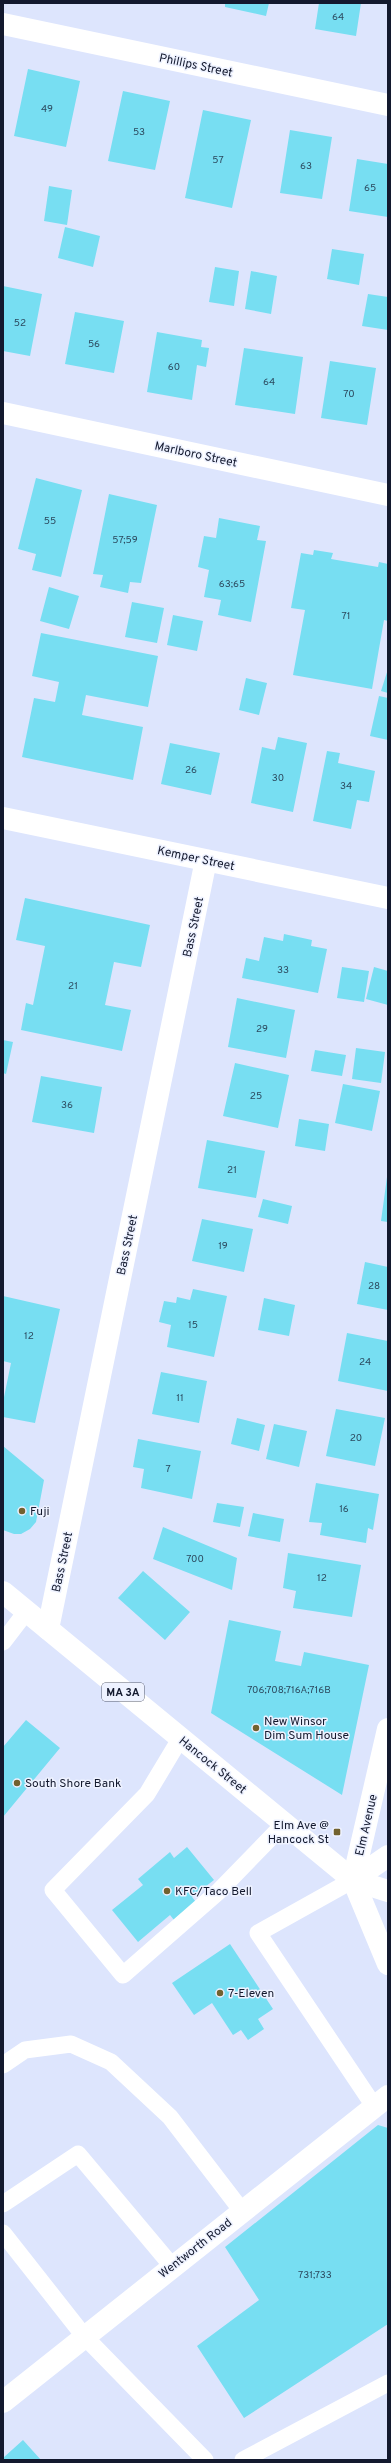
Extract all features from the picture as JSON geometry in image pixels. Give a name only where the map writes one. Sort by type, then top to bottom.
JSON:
[{"type":"street","name":"Phillips Street","points":[[3,24],[388,105]]},
{"type":"street","name":"Marlboro Street","points":[[3,413],[388,495]]},
{"type":"street","name":"Kemper Street","points":[[3,818],[388,898]]},
{"type":"street","name":"Bass Street","points":[[48,1629],[206,860]]},
{"type":"street","name":"Hancock Street","points":[[3,1592],[353,1880],[388,1964]]},
{"type":"street","name":"Elm Avenue","points":[[353,1880],[388,1728]]},
{"type":"street","name":"Elm Avenue","points":[[353,1880],[388,1856]]},
{"type":"street","points":[[353,1880],[388,1890]]},
{"type":"street","name":"Wentworth Road","points":[[3,2402],[381,2101]]},
{"type":"lane","points":[[3,1642],[26,1612]]},
{"type":"lane","points":[[180,1739],[147,1794],[53,1890],[123,1975],[218,1892],[284,1824]]},
{"type":"lane","points":[[353,1880],[258,1933],[381,2101]]},
{"type":"lane","points":[[3,2065],[24,2050],[71,2044],[111,2062],[170,2117],[242,2211]]},
{"type":"lane","points":[[3,2204],[78,2154],[172,2266]]},
{"type":"lane","points":[[3,2233],[84,2336],[205,2460]]},
{"type":"lane","points":[[243,2460],[388,2383]]},
{"type":"building","points":[[225,3],[269,3],[266,16],[225,7]]},
{"type":"building","points":[[319,3],[361,3],[356,36],[315,29]]},
{"type":"building","points":[[28,69],[80,81],[66,147],[14,136]]},
{"type":"building","points":[[123,91],[170,101],[155,170],[108,161]]},
{"type":"building","points":[[203,110],[251,120],[232,208],[185,198]]},
{"type":"building","points":[[290,130],[332,137],[322,199],[280,193]]},
{"type":"building","points":[[357,159],[388,164],[388,217],[349,211]]},
{"type":"building","points":[[49,186],[72,190],[67,225],[44,221]]},
{"type":"building","points":[[65,227],[100,236],[93,267],[58,258]]},
{"type":"building","points":[[332,249],[364,254],[359,285],[327,279]]},
{"type":"building","points":[[215,267],[239,271],[234,306],[209,302]]},
{"type":"building","points":[[251,271],[277,276],[271,314],[245,309]]},
{"type":"building","points":[[3,286],[42,294],[30,356],[3,351]]},
{"type":"building","points":[[368,294],[388,297],[388,330],[362,326]]},
{"type":"building","points":[[75,312],[124,321],[114,373],[65,364]]},
{"type":"building","points":[[157,332],[202,340],[201,347],[209,348],[206,367],[197,365],[192,400],[147,392]]},
{"type":"building","points":[[244,348],[303,357],[295,414],[235,405]]},
{"type":"building","points":[[330,361],[376,368],[367,425],[321,418]]},
{"type":"building","points":[[36,478],[82,490],[61,577],[32,570],[36,554],[18,549]]},
{"type":"building","points":[[109,494],[157,505],[141,583],[130,582],[128,593],[100,587],[103,575],[93,574]]},
{"type":"building","points":[[219,518],[260,526],[257,540],[266,541],[251,622],[218,615],[221,600],[204,597],[209,570],[198,567],[204,536],[216,538]]},
{"type":"building","points":[[314,550],[333,553],[331,559],[378,567],[379,562],[388,564],[388,621],[384,620],[372,689],[293,675],[305,610],[291,608],[301,553],[313,555]]},
{"type":"building","points":[[49,587],[79,596],[69,629],[40,621]]},
{"type":"building","points":[[132,602],[164,608],[157,643],[125,637]]},
{"type":"building","points":[[173,615],[203,621],[197,651],[167,645]]},
{"type":"building","points":[[41,633],[158,656],[148,707],[86,695],[82,715],[143,727],[133,780],[22,757],[34,698],[55,702],[59,682],[32,676]]},
{"type":"building","points":[[388,669],[388,693],[381,691]]},
{"type":"building","points":[[246,678],[267,683],[259,715],[239,710]]},
{"type":"building","points":[[379,696],[388,698],[388,740],[370,736]]},
{"type":"building","points":[[278,737],[307,743],[293,812],[251,803],[262,747],[275,750]]},
{"type":"building","points":[[170,743],[220,753],[211,795],[161,784]]},
{"type":"building","points":[[327,751],[340,753],[338,763],[375,771],[369,802],[357,800],[351,829],[313,821]]},
{"type":"building","points":[[25,898],[150,925],[141,967],[114,962],[105,1005],[131,1010],[122,1051],[21,1030],[26,1003],[33,1005],[45,946],[16,940]]},
{"type":"building","points":[[284,934],[312,940],[311,946],[327,949],[318,993],[242,978],[246,958],[259,961],[264,937],[283,941]]},
{"type":"building","points":[[342,967],[369,971],[364,1002],[337,998]]},
{"type":"building","points":[[374,967],[388,971],[388,1005],[366,999]]},
{"type":"building","points":[[237,998],[295,1010],[286,1058],[228,1047]]},
{"type":"building","points":[[3,1040],[13,1042],[6,1074],[3,1073]]},
{"type":"building","points":[[356,1048],[385,1052],[381,1083],[352,1079]]},
{"type":"building","points":[[315,1050],[346,1055],[342,1076],[311,1071]]},
{"type":"building","points":[[235,1063],[289,1075],[278,1128],[223,1116]]},
{"type":"building","points":[[41,1076],[102,1087],[94,1133],[32,1122]]},
{"type":"building","points":[[343,1084],[380,1091],[372,1131],[335,1123]]},
{"type":"building","points":[[299,1119],[329,1124],[325,1151],[295,1146]]},
{"type":"building","points":[[207,1140],[265,1151],[256,1198],[198,1188]]},
{"type":"building","points":[[388,1177],[388,1222],[381,1221]]},
{"type":"building","points":[[263,1199],[292,1206],[288,1224],[258,1217]]},
{"type":"building","points":[[202,1219],[253,1229],[244,1272],[192,1261]]},
{"type":"building","points":[[365,1262],[388,1267],[388,1310],[357,1304]]},
{"type":"building","points":[[193,1289],[227,1296],[214,1357],[167,1347],[171,1325],[159,1322],[164,1301],[176,1303],[177,1297],[190,1300]]},
{"type":"building","points":[[3,1296],[60,1309],[35,1423],[3,1417],[3,1402],[11,1363],[3,1361]]},
{"type":"building","points":[[264,1298],[295,1305],[289,1336],[258,1330]]},
{"type":"building","points":[[347,1333],[388,1341],[388,1391],[338,1381]]},
{"type":"building","points":[[161,1372],[207,1381],[199,1423],[152,1414]]},
{"type":"building","points":[[336,1409],[385,1418],[375,1466],[326,1456]]},
{"type":"building","points":[[237,1418],[265,1425],[259,1451],[231,1444]]},
{"type":"building","points":[[274,1424],[307,1431],[299,1467],[266,1459]]},
{"type":"building","points":[[138,1439],[201,1451],[192,1499],[141,1488],[144,1469],[133,1467]]},
{"type":"building","points":[[3,1446],[44,1480],[36,1522],[30,1529],[21,1534],[14,1534],[3,1530]]},
{"type":"building","points":[[316,1483],[379,1494],[373,1530],[368,1528],[366,1543],[320,1535],[322,1523],[309,1522]]},
{"type":"building","points":[[217,1503],[244,1507],[240,1527],[213,1522]]},
{"type":"building","points":[[253,1513],[284,1519],[280,1542],[248,1536]]},
{"type":"building","points":[[163,1527],[237,1558],[232,1590],[153,1559]]},
{"type":"building","points":[[288,1553],[361,1565],[352,1617],[293,1608],[296,1591],[283,1588]]},
{"type":"building","points":[[143,1571],[190,1612],[165,1640],[118,1598]]},
{"type":"building","points":[[229,1620],[281,1631],[275,1661],[301,1666],[304,1652],[369,1665],[342,1795],[211,1713]]},
{"type":"building","name":"South Shore Bank","points":[[26,1720],[60,1748],[3,1817],[3,1747]]},
{"type":"building","name":"KFC/Taco Bell","points":[[187,1847],[214,1880],[192,1897],[196,1902],[174,1920],[170,1915],[138,1942],[112,1910],[143,1885],[138,1879],[170,1852],[174,1858]]},
{"type":"building","name":"7-Eleven","points":[[230,1944],[273,2009],[258,2019],[264,2029],[248,2040],[241,2030],[233,2035],[212,2003],[194,2015],[172,1983]]},
{"type":"building","points":[[378,2125],[388,2128],[388,2324],[244,2418],[197,2346],[259,2300],[225,2247]]},
{"type":"building","points":[[23,2440],[41,2460],[3,2460],[3,2458]]},
{"type":"place","name":"Fuji","points":[[22,1511]]},
{"type":"place","name":"New Winsor Dim Sum House","points":[[256,1728]]},
{"type":"place","name":"South Shore Bank","points":[[17,1783]]},
{"type":"place","name":"Elm Ave @ Hancock St","points":[[337,1832]]},
{"type":"place","name":"KFC/Taco Bell","points":[[167,1891]]},
{"type":"place","name":"7-Eleven","points":[[220,1993]]}]
